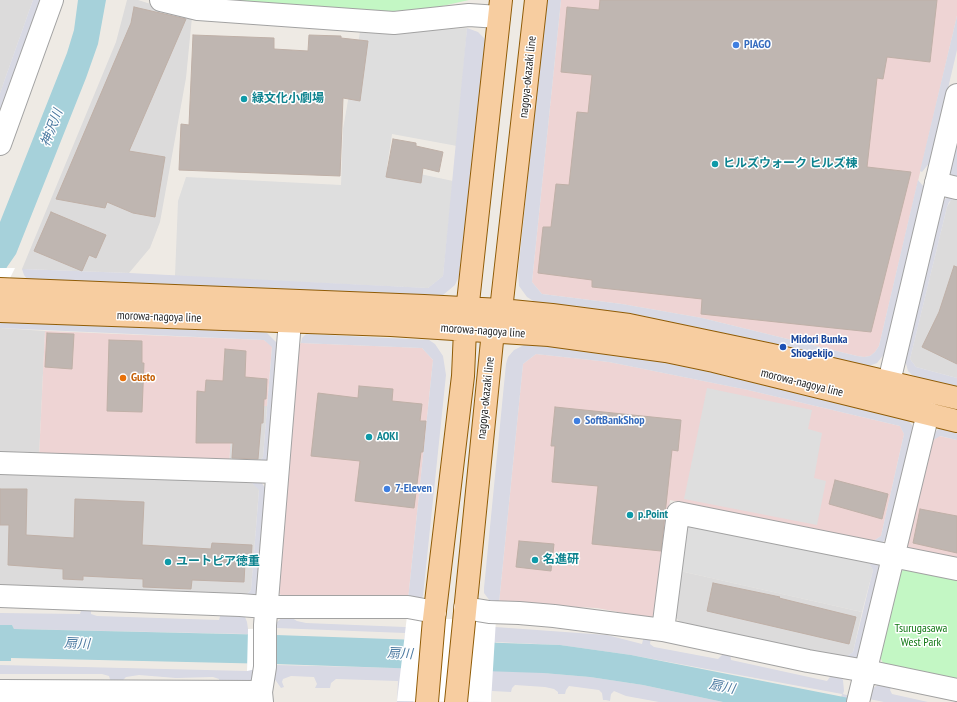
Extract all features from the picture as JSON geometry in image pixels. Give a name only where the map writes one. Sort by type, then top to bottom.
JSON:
[{"type":"main road","name":"nagoya-okazaki line","points":[[456,701],[493,331],[501,310],[536,0]]},
{"type":"main road","name":"nagoya-okazaki line","points":[[427,701],[434,615],[463,376],[468,308],[500,9]]},
{"type":"main road","name":"morowa-nagoya line","points":[[2,289],[468,308],[552,315],[629,325],[957,398]]},
{"type":"main road","name":"morowa-nagoya line","points":[[0,311],[391,325],[549,335],[666,351],[714,361],[957,421]]},
{"type":"street","points":[[0,144],[52,0]]},
{"type":"street","points":[[161,0],[198,9],[394,23],[469,15],[500,9]]},
{"type":"street","points":[[889,382],[957,95]]},
{"type":"street","points":[[936,183],[957,188]]},
{"type":"street","points":[[0,691],[262,697],[265,667],[266,607],[290,322]]},
{"type":"street","points":[[859,700],[928,413]]},
{"type":"street","points":[[0,463],[277,472]]},
{"type":"street","points":[[663,630],[678,512],[957,569]]},
{"type":"street","points":[[0,596],[266,607],[408,607],[434,615]]},
{"type":"street","points":[[464,613],[489,612],[547,616],[663,630],[808,661],[866,671],[957,690]]},
{"type":"shaded area","points":[[0,0],[33,0],[0,93]]},
{"type":"shaded area","points":[[33,0],[43,0],[0,122],[0,93]]},
{"type":"shaded area","points":[[127,0],[138,0],[192,17],[186,78],[160,222],[150,248],[129,273],[22,269],[116,42]]},
{"type":"shaded area","points":[[546,0],[561,0],[532,282],[542,294],[622,304],[702,318],[857,356],[870,356],[879,346],[918,180],[924,187],[885,353],[877,363],[869,366],[535,302],[527,297],[519,286],[518,273]]},
{"type":"shaded area","name":"ヒルズウォーク ヒルズ棟","points":[[561,0],[957,0],[957,16],[879,346],[875,352],[870,356],[857,356],[702,318],[622,304],[542,294],[532,282]]},
{"type":"shaded area","points":[[957,16],[957,50],[931,161],[922,172],[920,171]]},
{"type":"shaded area","points":[[467,28],[457,146],[392,134],[387,167],[453,181],[443,276],[428,288],[175,276],[178,201],[186,177],[341,185],[343,129],[360,32],[407,32]]},
{"type":"shaded area","points":[[467,28],[478,32],[484,38],[487,45],[459,276],[455,285],[443,295],[437,298],[31,280],[27,279],[24,275],[22,269],[428,288],[443,276]]},
{"type":"shaded area","points":[[957,138],[957,181],[949,175],[949,172]]},
{"type":"shaded area","points":[[947,197],[954,198],[949,202],[947,207],[910,359],[916,367],[957,378],[957,388],[921,379],[912,375],[908,371],[905,360],[941,204]]},
{"type":"shaded area","points":[[957,198],[957,378],[916,367],[910,359],[947,207],[951,200]]},
{"type":"shaded area","points":[[0,321],[267,333],[277,343],[278,348],[269,459],[267,462],[256,466],[263,457],[272,347],[264,340],[0,328]]},
{"type":"shaded area","points":[[0,328],[45,331],[39,458],[0,457]]},
{"type":"shaded area","points":[[45,331],[264,340],[272,346],[267,406],[233,404],[229,465],[39,458]]},
{"type":"shaded area","points":[[306,334],[429,340],[435,344],[443,356],[446,375],[423,596],[421,598],[408,600],[433,360],[422,348],[301,343],[302,338]]},
{"type":"shaded area","points":[[301,343],[422,348],[433,360],[408,600],[285,599],[276,590],[297,348]]},
{"type":"shaded area","points":[[529,344],[643,358],[743,379],[907,419],[913,428],[887,538],[882,543],[872,542],[881,536],[904,434],[900,426],[748,390],[609,362],[536,354],[523,364],[499,603],[490,601],[484,593],[484,588],[506,364],[508,357],[514,350]]},
{"type":"shaded area","points":[[536,354],[609,362],[748,390],[900,426],[904,434],[881,536],[872,542],[670,500],[657,613],[650,618],[597,608],[499,603],[523,364]]},
{"type":"shaded area","points":[[707,388],[812,410],[808,429],[822,433],[814,478],[826,481],[817,525],[684,499]]},
{"type":"shaded area","points":[[233,404],[267,406],[263,457],[256,466],[229,465]]},
{"type":"shaded area","points":[[940,428],[957,431],[957,440],[940,436],[930,442],[936,431]]},
{"type":"shaded area","points":[[939,436],[957,440],[957,562],[912,553],[904,542],[930,442]]},
{"type":"shaded area","points":[[0,473],[251,482],[259,489],[251,590],[244,597],[0,589]]},
{"type":"shaded area","points":[[251,482],[261,482],[266,489],[257,596],[244,597],[251,590],[259,490]]},
{"type":"shaded area","points":[[693,524],[867,560],[873,570],[862,612],[680,571],[685,529]]},
{"type":"shaded area","points":[[867,560],[877,562],[880,566],[859,657],[854,660],[844,658],[853,652],[873,570]]},
{"type":"shaded area","points":[[680,571],[862,612],[853,652],[844,658],[682,625],[675,616]]},
{"type":"shaded area","points":[[82,607],[91,608],[91,614],[97,616],[219,620],[221,613],[241,614],[245,617],[248,629],[255,629],[256,681],[219,684],[219,679],[213,677],[176,678],[139,675],[126,677],[123,680],[124,683],[111,683],[109,676],[102,674],[0,674],[0,665],[247,671],[247,634],[14,629],[12,625],[0,625],[0,613],[80,614]]},
{"type":"shaded area","points":[[292,613],[292,618],[306,623],[405,627],[495,627],[607,635],[642,644],[644,636],[651,637],[650,644],[654,647],[718,659],[723,654],[730,652],[731,660],[827,681],[830,677],[828,672],[838,675],[843,680],[843,694],[850,696],[840,702],[842,694],[631,655],[560,645],[495,642],[543,673],[590,677],[643,685],[723,702],[659,702],[626,696],[614,691],[611,694],[610,701],[603,700],[602,693],[599,690],[569,686],[565,694],[558,694],[558,692],[554,689],[545,687],[515,685],[511,692],[492,691],[491,702],[473,702],[474,684],[415,682],[413,702],[397,702],[398,681],[336,679],[331,683],[330,688],[315,688],[317,684],[314,677],[291,676],[283,679],[282,682],[284,687],[281,688],[274,678],[275,665],[400,668],[405,633],[276,628],[276,623],[286,614]]},
{"type":"shaded area","points":[[880,683],[892,685],[890,690],[892,694],[928,702],[884,702],[869,699],[872,689]]},
{"type":"green space","points":[[192,0],[469,0],[411,13],[388,14]]},
{"type":"green space","name":"Tsurugasawa West Park","points":[[907,568],[957,579],[957,681],[884,665],[880,657],[898,573]]},
{"type":"water","name":"神沢川","points":[[78,0],[106,0],[98,44],[16,254],[7,267],[0,283],[0,222],[67,53],[74,30]]},
{"type":"water","name":"扇川","points":[[0,625],[12,625],[14,629],[276,635],[560,645],[631,655],[869,702],[723,702],[643,685],[590,677],[543,673],[275,664],[11,658],[11,661],[0,661]]},
{"type":"pier","points":[[0,268],[15,268],[0,298]]},
{"type":"pier","points":[[407,616],[434,619],[496,619],[491,702],[397,701]]},
{"type":"pier","points":[[276,628],[275,665],[247,671],[248,629]]},
{"type":"building","name":"ヒルズウォーク ヒルズ棟","points":[[600,0],[937,0],[930,62],[887,57],[883,79],[877,78],[867,167],[911,172],[871,332],[701,314],[702,299],[592,287],[592,280],[538,273],[543,227],[551,227],[556,184],[569,185],[577,112],[588,113],[592,75],[561,72],[567,7],[599,10]]},
{"type":"building","points":[[134,7],[186,19],[129,151],[165,157],[155,217],[133,213],[107,202],[105,208],[56,199],[131,23]]},
{"type":"building","points":[[193,35],[274,38],[274,49],[308,51],[309,35],[341,36],[341,38],[368,41],[360,101],[343,98],[340,176],[179,170],[181,124],[189,125]]},
{"type":"building","points":[[393,139],[416,143],[416,146],[443,152],[439,172],[423,168],[421,183],[386,177]]},
{"type":"building","points":[[51,212],[106,235],[96,258],[89,255],[82,271],[34,251]]},
{"type":"building","points":[[954,266],[957,267],[957,364],[922,347],[939,312]]},
{"type":"building","points":[[47,333],[74,334],[72,369],[45,367]]},
{"type":"building","points":[[109,340],[142,341],[142,363],[144,363],[142,412],[107,411]]},
{"type":"building","points":[[225,349],[246,351],[245,377],[267,379],[266,399],[264,399],[263,423],[261,423],[258,459],[232,458],[233,443],[196,443],[197,391],[205,392],[206,380],[223,381]]},
{"type":"building","name":"AOKI","points":[[359,386],[393,389],[392,401],[422,404],[420,421],[426,421],[423,452],[421,452],[414,508],[355,501],[360,461],[311,456],[318,393],[358,398]]},
{"type":"building","points":[[555,407],[681,420],[678,451],[672,450],[661,551],[592,544],[598,486],[552,482],[555,446],[551,446]]},
{"type":"building","points":[[835,480],[888,494],[882,519],[829,504]]},
{"type":"building","points":[[0,489],[27,489],[26,535],[74,538],[75,499],[144,502],[142,545],[211,549],[212,543],[252,545],[251,563],[245,563],[244,582],[192,580],[191,589],[143,587],[143,579],[83,576],[83,580],[63,579],[63,569],[8,565],[9,525],[0,525]]},
{"type":"building","points":[[920,509],[957,516],[957,553],[913,543]]},
{"type":"building","name":"名進研","points":[[519,541],[554,544],[551,571],[516,567]]},
{"type":"building","points":[[713,583],[780,597],[779,598],[856,617],[849,644],[707,611]]},
{"type":"place","name":"PIAGO","points":[[736,45]]},
{"type":"place","name":"緑文化小劇場","points":[[244,99]]},
{"type":"place","name":"ヒルズウォーク ヒルズ棟","points":[[715,164]]},
{"type":"place","name":"Midori Bunka Shogekijo","points":[[783,347]]},
{"type":"place","name":"Gusto","points":[[123,378]]},
{"type":"place","name":"SoftBankShop","points":[[577,421]]},
{"type":"place","name":"AOKI","points":[[369,437]]},
{"type":"place","name":"7-Eleven","points":[[387,489]]},
{"type":"place","name":"p.Point","points":[[630,515]]},
{"type":"place","name":"名進研","points":[[535,560]]},
{"type":"place","name":"ユートピア徳重","points":[[168,562]]}]
